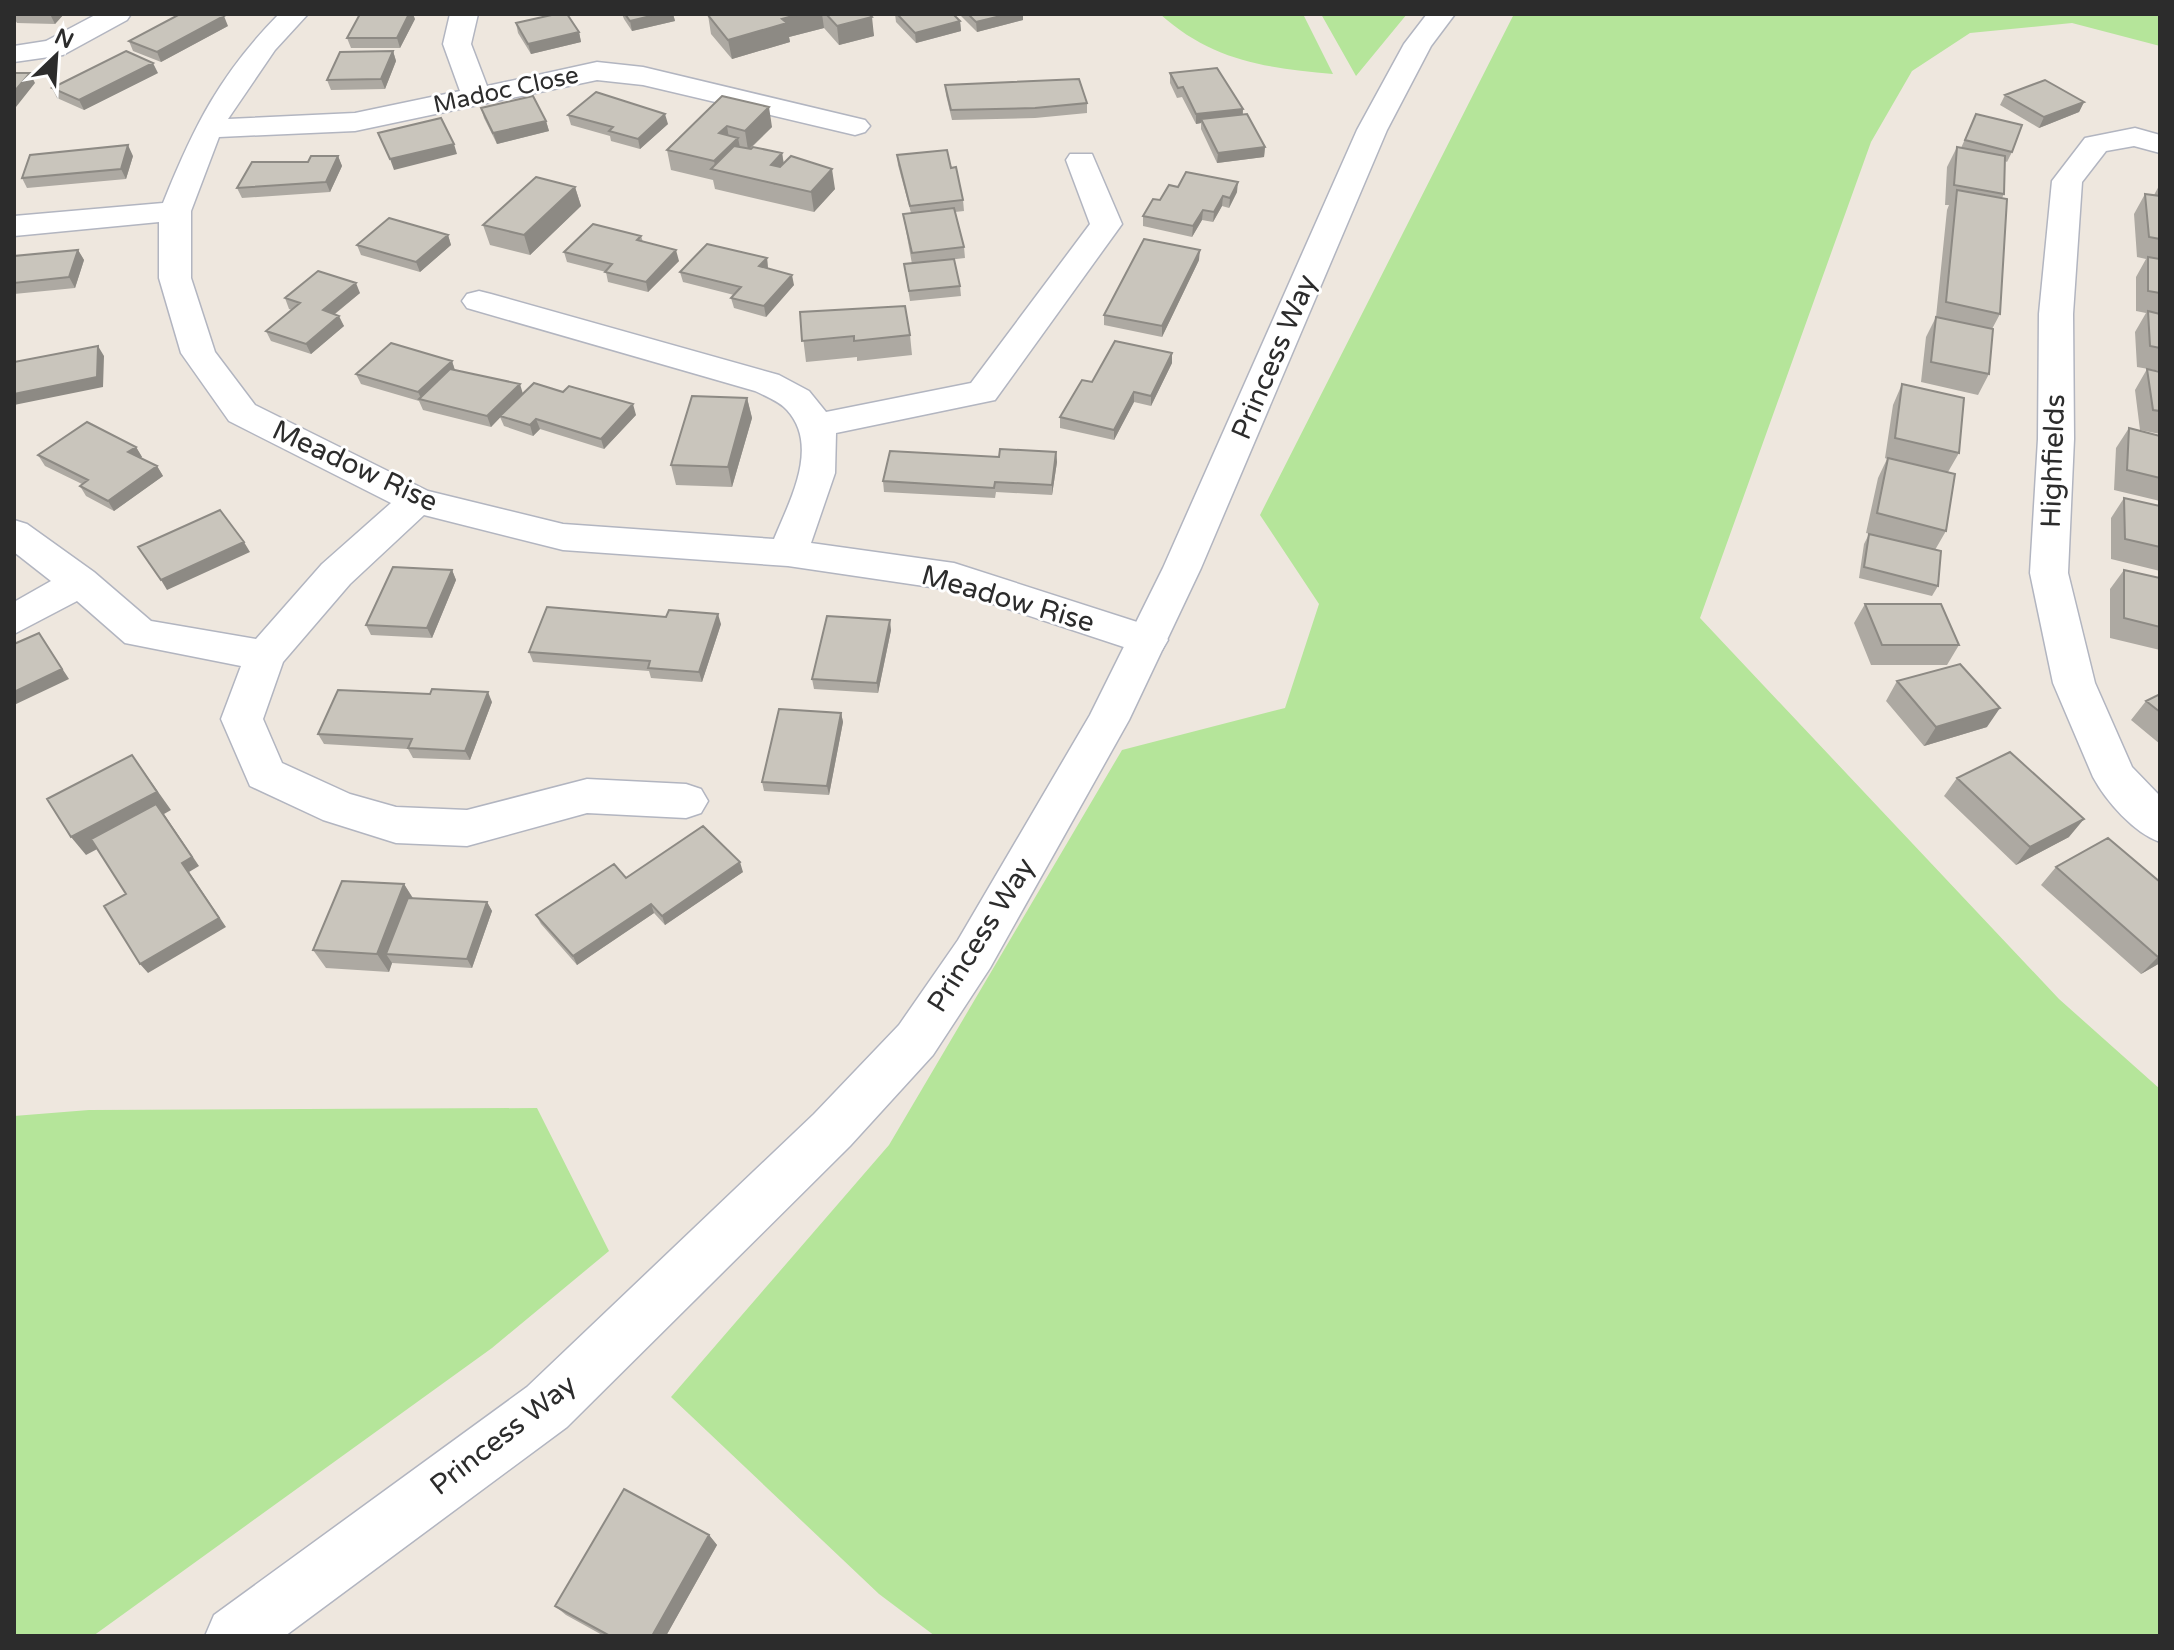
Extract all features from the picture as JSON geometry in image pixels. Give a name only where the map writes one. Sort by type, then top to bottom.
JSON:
[{"type":"street","points":[[14,54],[53,49],[117,14]]},
{"type":"street","name":"Meadow Rise","points":[[294,14],[244,71],[207,129],[175,211],[175,278],[198,353],[242,413],[417,501],[563,537],[788,553],[954,577],[1148,640]]},
{"type":"street","points":[[464,14],[457,44],[476,96]]},
{"type":"street","name":"Princess Way","points":[[235,1636],[547,1407],[832,1130],[905,1051],[974,954],[1108,720],[1148,640],[1372,130],[1418,44],[1441,14]]},
{"type":"street","name":"Madoc Close","points":[[207,129],[355,122],[597,71],[643,76],[855,126]]},
{"type":"street","points":[[802,113],[830,86]]},
{"type":"street","name":"Highfields","points":[[2160,144],[2135,137],[2096,144],[2067,181],[2056,314],[2056,439],[2049,573],[2074,683],[2115,777],[2160,824]]},
{"type":"street","points":[[817,425],[983,392],[1106,224],[1081,160]]},
{"type":"street","points":[[14,226],[175,211]]},
{"type":"street","points":[[454,326],[491,290],[767,383],[797,399],[817,425],[822,442],[820,461],[788,553]]},
{"type":"street","points":[[417,501],[336,574],[265,656],[242,719],[265,774],[338,808],[396,825],[467,828],[587,796],[686,801]]},
{"type":"street","points":[[14,533],[80,582],[139,633],[265,656]]},
{"type":"street","points":[[14,620],[80,582]]},
{"type":"green space","points":[[1160,14],[1303,14],[1333,74],[1263,65],[1220,52],[1180,30]]},
{"type":"green space","points":[[1321,14],[1407,14],[1356,76]]},
{"type":"green space","points":[[1514,14],[2160,14],[2160,46],[2072,23],[1970,33],[1912,71],[1871,142],[1700,618],[2059,999],[2160,1089],[2160,1636],[935,1636],[879,1594],[671,1397],[889,1145],[1122,750],[1285,708],[1319,604],[1260,515]]},
{"type":"green space","points":[[537,1108],[609,1251],[492,1348],[93,1636],[14,1636],[14,1116],[89,1110]]},
{"type":"building","points":[[180,14],[224,16],[157,52],[129,41]]},
{"type":"building","points":[[360,14],[409,14],[397,38],[347,38]]},
{"type":"building","points":[[567,14],[579,32],[528,44],[516,23]]},
{"type":"building","points":[[625,14],[659,14],[630,21]]},
{"type":"building","points":[[710,14],[800,14],[782,19],[787,23],[728,40]]},
{"type":"building","points":[[826,14],[869,14],[872,17],[837,26]]},
{"type":"building","points":[[897,14],[953,14],[960,21],[915,33]]},
{"type":"building","points":[[968,14],[1009,14],[976,22]]},
{"type":"building","points":[[126,51],[153,63],[79,100],[52,88]]},
{"type":"building","points":[[393,51],[381,79],[327,80],[340,52]]},
{"type":"building","points":[[1217,68],[1243,109],[1196,114],[1183,87],[1178,88],[1170,73]]},
{"type":"building","points":[[14,73],[30,73],[14,92]]},
{"type":"building","points":[[1079,79],[1087,103],[1035,108],[951,110],[945,85]]},
{"type":"building","points":[[2045,80],[2084,102],[2044,117],[2005,95]]},
{"type":"building","points":[[596,92],[665,114],[638,139],[609,131],[613,127],[568,115]]},
{"type":"building","points":[[533,96],[546,121],[493,133],[481,108]]},
{"type":"building","points":[[722,96],[769,107],[745,131],[727,126],[719,133],[738,138],[714,161],[667,150]]},
{"type":"building","points":[[1247,114],[1265,147],[1218,153],[1201,119]]},
{"type":"building","points":[[1976,114],[2022,125],[2012,152],[1965,140]]},
{"type":"building","points":[[441,118],[454,144],[390,159],[378,133]]},
{"type":"building","points":[[128,145],[121,169],[22,178],[30,155]]},
{"type":"building","points":[[734,146],[782,153],[771,165],[780,167],[791,156],[832,169],[811,192],[711,169]]},
{"type":"building","points":[[1957,147],[2005,156],[2004,194],[1954,185]]},
{"type":"building","points":[[947,150],[951,168],[956,167],[963,200],[910,206],[897,155]]},
{"type":"building","points":[[311,156],[338,156],[326,182],[237,188],[252,162],[308,162]]},
{"type":"building","points":[[1186,172],[1238,182],[1230,198],[1223,196],[1214,212],[1203,210],[1193,226],[1143,216],[1153,199],[1160,200],[1169,185],[1178,187]]},
{"type":"building","points":[[536,177],[575,187],[524,235],[483,225]]},
{"type":"building","points":[[1957,190],[2007,199],[2000,314],[1946,302]]},
{"type":"building","points":[[2145,194],[2160,196],[2160,239],[2149,237]]},
{"type":"building","points":[[954,208],[964,247],[912,253],[903,214]]},
{"type":"building","points":[[389,218],[448,235],[416,262],[357,245]]},
{"type":"building","points":[[593,224],[641,236],[637,240],[676,250],[646,282],[605,272],[612,264],[564,252]]},
{"type":"building","points":[[1144,239],[1200,250],[1162,326],[1104,315]]},
{"type":"building","points":[[707,244],[767,258],[759,266],[792,275],[764,306],[731,298],[741,287],[680,272]]},
{"type":"building","points":[[78,250],[69,277],[14,283],[14,256]]},
{"type":"building","points":[[2148,257],[2160,259],[2160,293],[2148,291]]},
{"type":"building","points":[[954,259],[960,286],[909,291],[904,264]]},
{"type":"building","points":[[318,271],[356,283],[323,310],[339,316],[306,344],[266,331],[300,303],[285,298]]},
{"type":"building","points":[[905,306],[910,335],[854,341],[854,336],[802,341],[800,312]]},
{"type":"building","points":[[2148,311],[2160,314],[2160,348],[2150,346]]},
{"type":"building","points":[[1936,317],[1993,329],[1989,374],[1931,362]]},
{"type":"building","points":[[1115,341],[1172,353],[1151,396],[1134,392],[1114,430],[1060,417],[1082,380],[1092,382]]},
{"type":"building","points":[[391,343],[452,361],[418,392],[356,374]]},
{"type":"building","points":[[98,346],[97,377],[14,394],[14,362]]},
{"type":"building","points":[[450,369],[520,384],[487,416],[419,399]]},
{"type":"building","points":[[2147,369],[2160,372],[2160,411],[2153,410]]},
{"type":"building","points":[[534,383],[563,392],[569,386],[633,404],[601,439],[536,419],[530,425],[500,416]]},
{"type":"building","points":[[1902,384],[1964,398],[1959,453],[1895,438]]},
{"type":"building","points":[[692,396],[747,398],[728,467],[671,465]]},
{"type":"building","points":[[87,422],[136,447],[128,452],[157,466],[108,501],[80,486],[88,480],[38,455]]},
{"type":"building","points":[[2129,428],[2160,436],[2160,478],[2127,470]]},
{"type":"building","points":[[1000,449],[1056,452],[1052,485],[995,482],[994,488],[883,481],[890,451],[999,457]]},
{"type":"building","points":[[1888,458],[1955,474],[1946,531],[1877,513]]},
{"type":"building","points":[[2124,498],[2160,506],[2160,547],[2125,539]]},
{"type":"building","points":[[220,510],[244,542],[161,580],[138,547]]},
{"type":"building","points":[[1869,534],[1941,551],[1938,586],[1864,567]]},
{"type":"building","points":[[393,567],[452,570],[427,628],[366,625]]},
{"type":"building","points":[[2124,570],[2160,578],[2160,627],[2124,618]]},
{"type":"building","points":[[1865,604],[1941,604],[1959,645],[1882,645]]},
{"type":"building","points":[[547,607],[666,617],[669,610],[718,614],[699,672],[648,668],[650,661],[529,652]]},
{"type":"building","points":[[827,616],[890,620],[877,683],[812,679]]},
{"type":"building","points":[[39,633],[62,669],[14,692],[14,644]]},
{"type":"building","points":[[1960,664],[2000,708],[1936,727],[1897,681]]},
{"type":"building","points":[[432,689],[488,692],[465,751],[408,748],[412,739],[318,734],[338,690],[430,694]]},
{"type":"building","points":[[2160,694],[2160,712],[2146,701]]},
{"type":"building","points":[[779,709],[841,713],[827,786],[762,782]]},
{"type":"building","points":[[2010,752],[2084,819],[2030,847],[1957,778]]},
{"type":"building","points":[[132,755],[157,792],[71,837],[47,799]]},
{"type":"building","points":[[156,804],[192,857],[182,863],[219,918],[140,964],[104,906],[126,894],[91,839]]},
{"type":"building","points":[[703,826],[740,862],[662,916],[651,904],[573,956],[536,915],[614,864],[626,878]]},
{"type":"building","points":[[2108,838],[2160,882],[2158,957],[2056,867]]},
{"type":"building","points":[[342,881],[404,884],[377,954],[313,950]]},
{"type":"building","points":[[408,898],[487,902],[467,959],[386,954]]},
{"type":"building","points":[[624,1489],[709,1535],[652,1636],[610,1636],[555,1606]]}]
